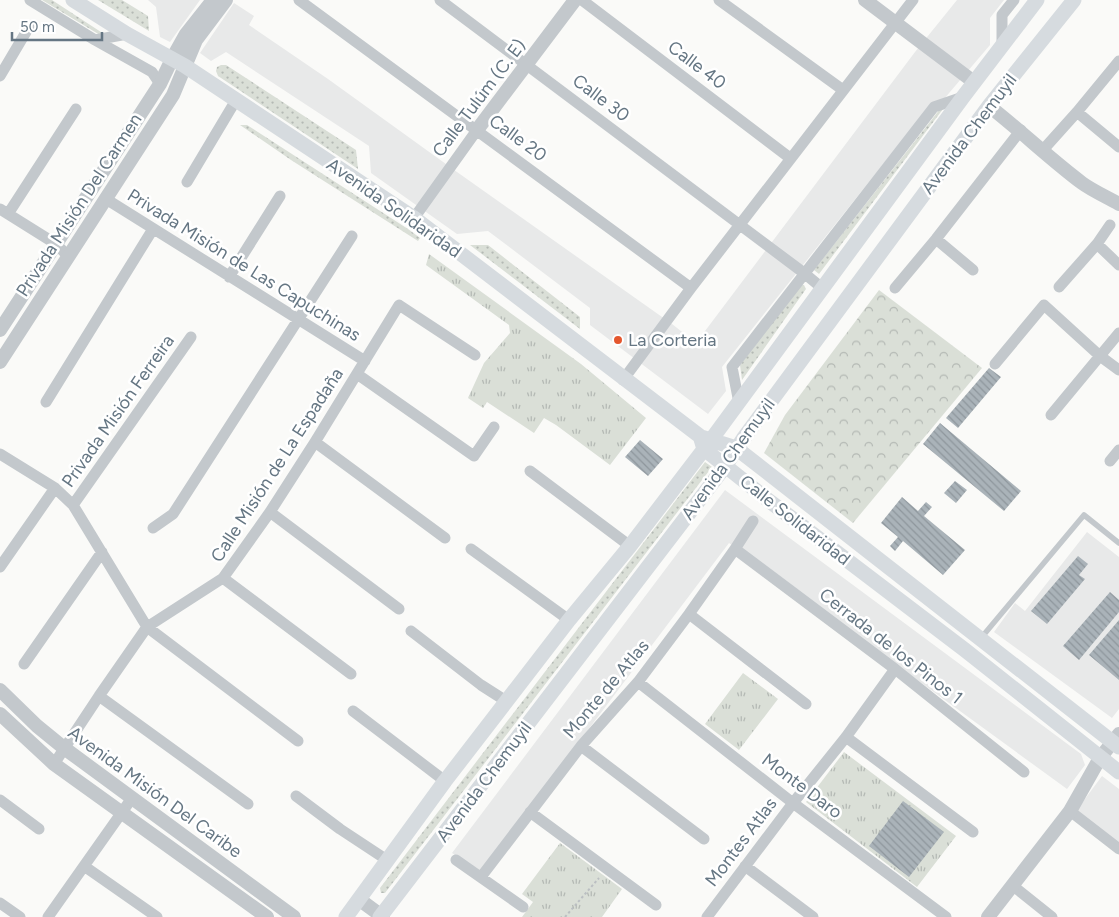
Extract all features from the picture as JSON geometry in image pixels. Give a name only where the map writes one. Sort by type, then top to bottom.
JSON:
[{"type":"main road","name":"Avenida Solidaridad","points":[[73,0],[236,100],[414,218],[706,442]]},
{"type":"main road","name":"Avenida Chemuyil","points":[[346,917],[506,701],[568,620],[630,546],[706,442],[738,403],[974,82],[1037,0]]},
{"type":"main road","name":"Avenida Chemuyil","points":[[381,917],[726,465],[736,448],[989,106],[1074,0]]},
{"type":"main road","name":"Calle Solidaridad","points":[[706,442],[736,448],[981,639],[1117,741]]},
{"type":"main road","name":"Calle Solidaridad","points":[[706,442],[726,465],[768,500],[965,650],[1119,772]]},
{"type":"street","points":[[30,0],[152,72],[160,84]]},
{"type":"street","points":[[178,63],[186,34],[213,0]]},
{"type":"street","points":[[178,63],[226,0]]},
{"type":"street","name":"Calle 20","points":[[299,0],[691,288]]},
{"type":"street","name":"Calle 30","points":[[440,0],[804,272],[822,288]]},
{"type":"street","name":"Calle Tulúm (C. E)","points":[[414,218],[575,0]]},
{"type":"street","name":"Calle 40","points":[[582,0],[790,158]]},
{"type":"street","points":[[719,0],[843,90]]},
{"type":"street","points":[[866,0],[974,82]]},
{"type":"street","points":[[623,380],[790,158],[913,0]]},
{"type":"street","points":[[1002,46],[1002,15],[1014,0]]},
{"type":"street","points":[[0,76],[29,27]]},
{"type":"street","points":[[95,40],[127,34]]},
{"type":"street","points":[[1042,151],[1078,112],[1119,61]]},
{"type":"street","name":"Privada Misión Del Carmen","points":[[0,330],[160,84],[178,63]]},
{"type":"street","name":"Privada Misión Del Carmen","points":[[0,362],[172,95],[178,63]]},
{"type":"street","points":[[738,403],[732,366],[934,107],[963,97]]},
{"type":"street","points":[[187,182],[236,100]]},
{"type":"street","points":[[989,106],[1021,130],[1042,151],[1084,184],[1119,204]]},
{"type":"street","points":[[68,256],[56,244],[4,212],[76,109]]},
{"type":"street","points":[[1078,112],[1119,147]]},
{"type":"street","points":[[895,288],[936,240],[1021,130]]},
{"type":"street","points":[[229,277],[280,196]]},
{"type":"street","name":"Privada Misión de Las Capuchinas","points":[[106,199],[298,321],[365,361]]},
{"type":"street","points":[[1059,287],[1097,244],[1110,225]]},
{"type":"street","points":[[46,402],[153,229]]},
{"type":"street","points":[[153,528],[173,514],[352,236]]},
{"type":"street","points":[[936,240],[973,270]]},
{"type":"street","points":[[1097,244],[1119,264]]},
{"type":"street","name":"Calle Misión de La Espadaña","points":[[54,764],[147,628],[223,578],[270,512],[399,305],[475,355]]},
{"type":"street","points":[[995,364],[1044,306],[1100,356],[1119,370]]},
{"type":"street","points":[[1051,415],[1119,334]]},
{"type":"street","name":"Privada Misión Ferreira","points":[[73,505],[191,337]]},
{"type":"street","points":[[357,374],[474,456],[494,427]]},
{"type":"street","points":[[315,442],[445,538]]},
{"type":"street","points":[[1110,461],[1119,450]]},
{"type":"street","points":[[0,454],[55,488],[73,505],[147,628],[298,741]]},
{"type":"street","points":[[530,471],[630,546]]},
{"type":"street","points":[[0,567],[55,488]]},
{"type":"street","points":[[270,512],[400,609]]},
{"type":"street","name":"Monte de Atlas","points":[[481,877],[581,746],[638,682],[689,614],[753,521]]},
{"type":"street","points":[[471,549],[568,620]]},
{"type":"street","name":"Cerrada de los Pinos 1","points":[[735,549],[895,669],[1024,772]]},
{"type":"street","points":[[24,664],[102,552]]},
{"type":"street","points":[[223,578],[351,674]]},
{"type":"street","points":[[689,614],[806,704]]},
{"type":"street","points":[[411,631],[481,685],[506,701]]},
{"type":"street","name":"Montes Atlas","points":[[707,917],[793,802],[846,738],[895,669]]},
{"type":"street","name":"Monte Daro","points":[[638,682],[946,917]]},
{"type":"street","name":"Avenida Misión Del Caribe","points":[[0,690],[37,726],[64,748],[294,917]]},
{"type":"street","points":[[99,696],[248,804]]},
{"type":"street","points":[[353,710],[445,781]]},
{"type":"street","name":"Avenida Misión Del Caribe","points":[[0,714],[54,764],[267,917]]},
{"type":"street","points":[[846,738],[973,832]]},
{"type":"street","points":[[988,917],[1070,811],[1100,758],[1117,741]]},
{"type":"street","points":[[581,746],[704,839]]},
{"type":"street","points":[[296,796],[340,829],[387,860]]},
{"type":"street","points":[[48,917],[132,798]]},
{"type":"street","points":[[0,800],[40,829]]},
{"type":"street","points":[[1070,811],[1119,848]]},
{"type":"street","points":[[530,812],[656,905]]},
{"type":"street","points":[[456,860],[523,907]]},
{"type":"street","points":[[84,866],[157,917]]},
{"type":"street","points":[[746,866],[812,917]]},
{"type":"street","points":[[1012,885],[1052,917]]},
{"type":"street","points":[[360,900],[381,917]]},
{"type":"street","points":[[0,903],[20,917]]},
{"type":"lane","points":[[981,639],[1084,515],[1119,543]]},
{"type":"path","points":[[565,917],[594,881],[609,870]]},
{"type":"shaded area","points":[[148,0],[200,0],[170,42],[160,37],[156,7]]},
{"type":"shaded area","points":[[957,0],[1004,0],[990,18],[990,45],[944,99],[930,105],[722,367],[726,391],[708,414],[590,325],[590,308],[488,231],[457,234],[371,173],[369,146],[226,52],[211,61],[200,53],[234,3],[254,16],[249,25],[328,79],[696,343],[915,52]]},
{"type":"shaded area","points":[[725,490],[1081,754],[1085,765],[1067,789],[729,543],[480,873],[452,853]]},
{"type":"shaded area","points":[[1087,532],[1119,557],[1119,709],[1112,718],[994,632],[1015,603],[1025,611]]},
{"type":"shaded area","points":[[1102,776],[1119,789],[1119,843],[1076,811]]},
{"type":"green space","points":[[42,0],[52,0],[104,34],[100,35]]},
{"type":"green space","points":[[98,0],[122,0],[148,16],[149,31]]},
{"type":"green space","points":[[226,65],[356,150],[358,169],[218,76],[217,67]]},
{"type":"green space","points":[[940,109],[943,109],[819,274],[814,270]]},
{"type":"green space","points":[[240,125],[247,125],[420,238],[418,241]]},
{"type":"green space","points":[[470,245],[488,245],[580,317],[580,329]]},
{"type":"green space","points":[[429,254],[581,364],[646,418],[610,465],[544,418],[534,433],[487,402],[483,408],[468,398],[484,363],[510,333],[509,325],[426,265]]},
{"type":"green space","points":[[800,285],[804,285],[806,289],[742,380],[740,365]]},
{"type":"green space","points":[[879,290],[982,368],[853,523],[764,453],[785,415]]},
{"type":"green space","points":[[705,462],[712,467],[385,893],[381,893],[380,888]]},
{"type":"green space","points":[[743,673],[778,699],[739,750],[705,724]]},
{"type":"green space","points":[[844,752],[956,836],[917,887],[806,802]]},
{"type":"green space","points":[[560,843],[622,889],[602,917],[522,917],[533,902],[522,894]]},
{"type":"building","points":[[989,368],[1001,377],[958,428],[946,418]]},
{"type":"building","points":[[940,423],[1021,491],[1004,511],[923,444]]},
{"type":"building","points":[[640,440],[663,459],[648,476],[625,457]]},
{"type":"building","points":[[955,481],[967,490],[956,503],[944,493]]},
{"type":"building","points":[[902,497],[918,511],[926,502],[932,507],[924,516],[965,550],[943,575],[903,541],[895,551],[890,546],[898,537],[881,523]]},
{"type":"building","points":[[1078,556],[1088,564],[1079,575],[1085,579],[1047,624],[1031,611]]},
{"type":"building","points":[[1110,592],[1119,600],[1119,612],[1079,660],[1063,646]]},
{"type":"building","points":[[1119,620],[1119,680],[1089,655]]},
{"type":"building","points":[[903,801],[944,832],[909,877],[869,846]]},
{"type":"place","name":"La Corteria","points":[[618,340]]}]
